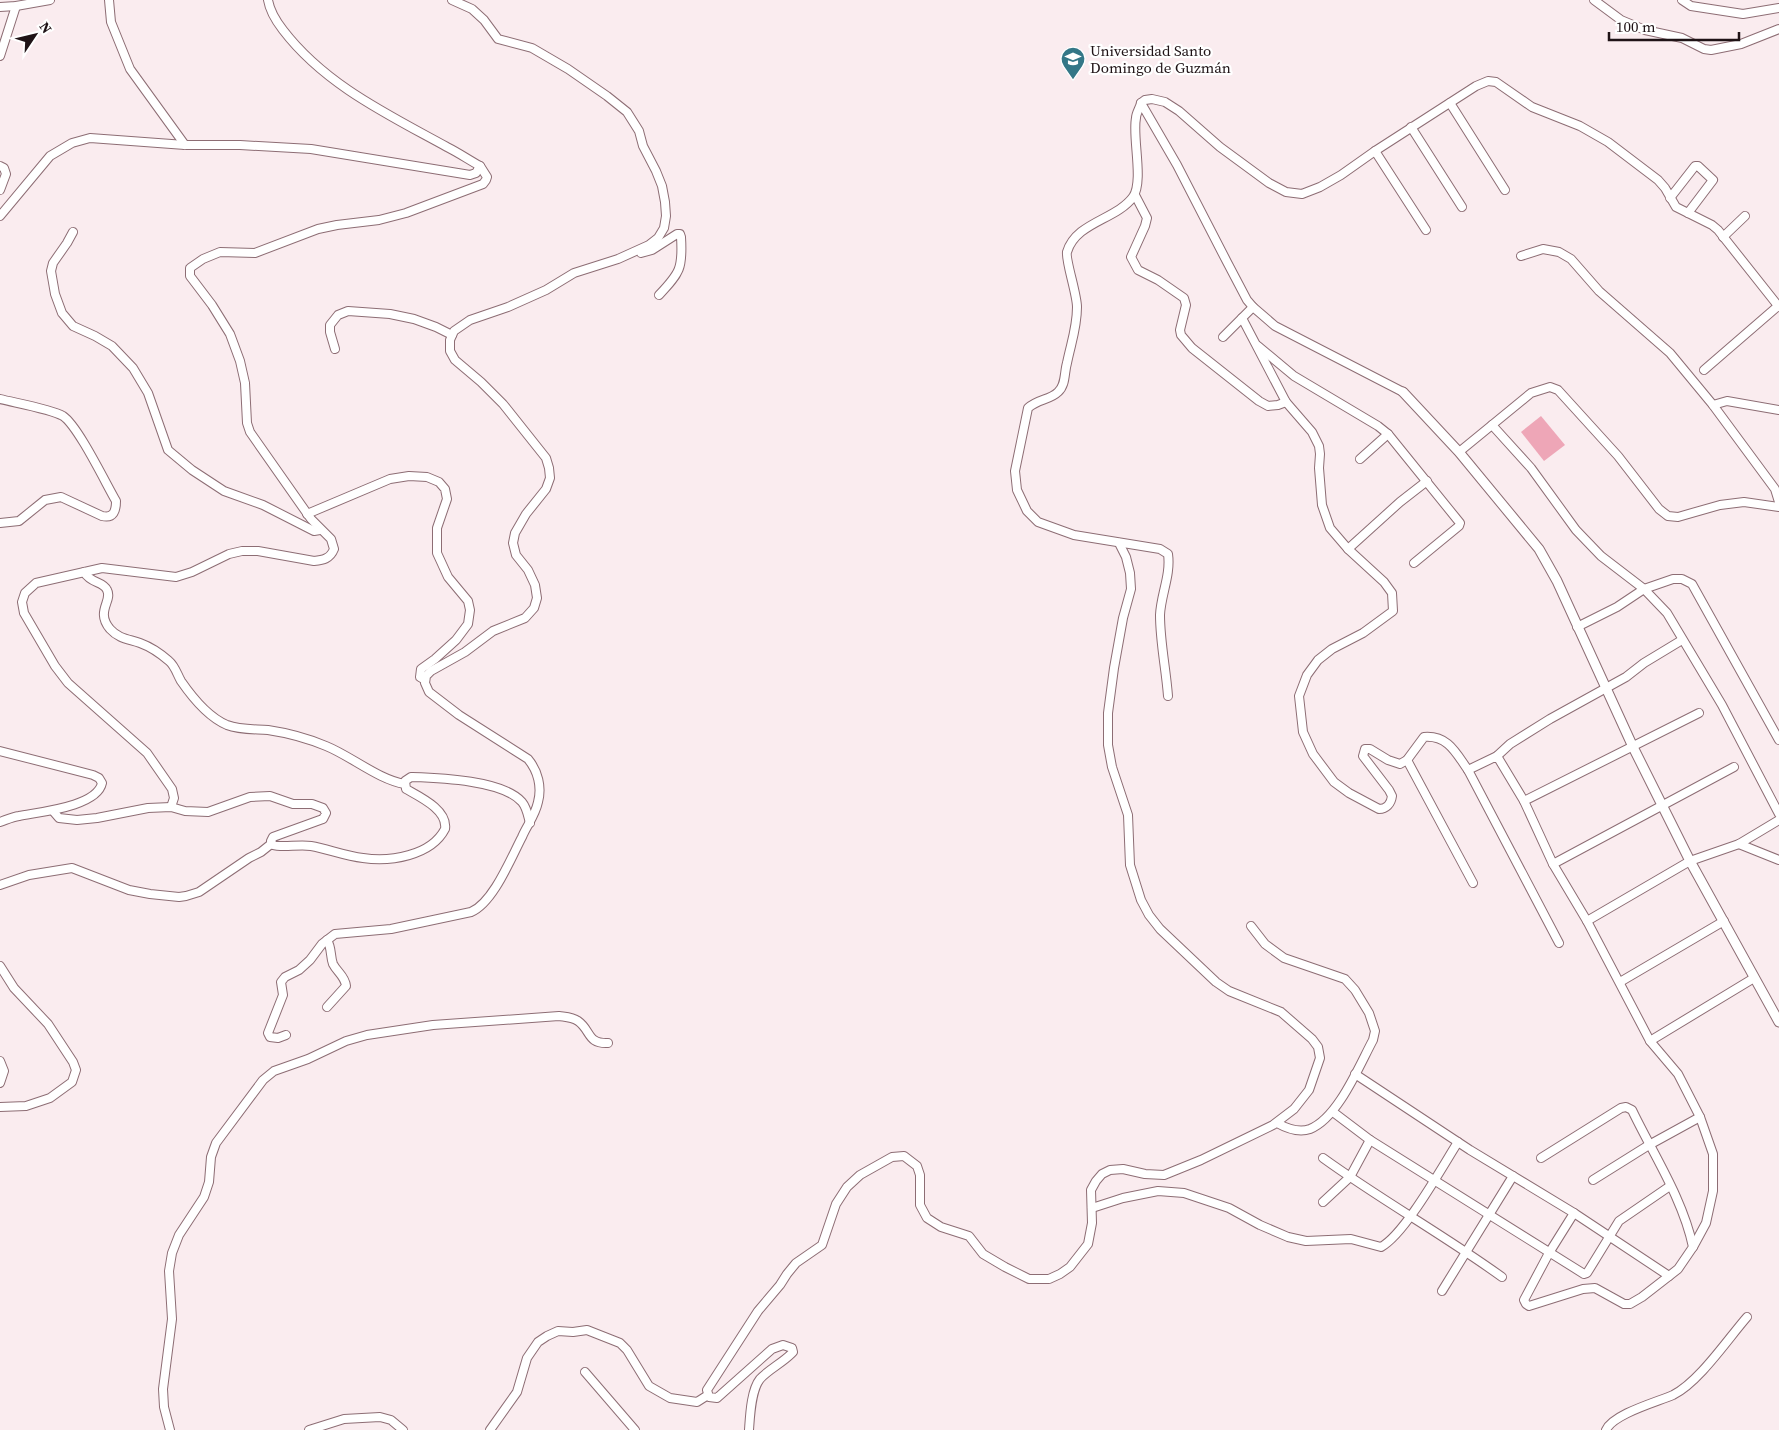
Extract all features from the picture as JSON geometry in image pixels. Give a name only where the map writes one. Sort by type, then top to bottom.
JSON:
[{"type":"street","points":[[0,7],[50,0]]},
{"type":"street","points":[[109,0],[111,22],[130,69],[185,145]]},
{"type":"street","points":[[170,807],[174,798],[172,789],[147,753],[68,683],[55,666],[24,613],[23,597],[31,586],[94,569],[110,568],[176,578],[229,554],[250,550],[303,559],[323,560],[332,553],[334,545],[332,539],[320,530],[250,432],[247,423],[245,383],[240,361],[230,334],[190,276],[190,268],[203,259],[220,252],[255,253],[318,229],[379,220],[406,212],[471,190],[483,184],[487,177],[480,166],[381,111],[356,95],[321,68],[298,48],[284,32],[271,12],[268,0]]},
{"type":"street","points":[[452,0],[472,8],[498,39],[532,48],[568,69],[617,103],[632,120],[662,186],[665,202],[665,222],[662,233],[654,242],[624,257]]},
{"type":"street","points":[[1594,0],[1629,24],[1644,30],[1682,38],[1704,49],[1711,50],[1729,47],[1779,30]]},
{"type":"street","points":[[1682,0],[1692,6],[1743,14],[1779,8]]},
{"type":"street","points":[[0,56],[16,6]]},
{"type":"street","points":[[1168,696],[1160,616],[1161,599],[1169,565],[1168,554],[1160,549],[1074,535],[1038,522],[1027,511],[1020,499],[1015,472],[1028,408],[1035,402],[1058,392],[1063,384],[1076,332],[1077,306],[1066,254],[1071,241],[1094,223],[1124,208],[1134,195],[1138,176],[1136,118],[1141,104],[1145,100],[1152,99],[1165,102],[1179,111],[1220,147],[1269,183],[1286,192],[1302,194],[1341,175],[1411,127],[1476,86],[1488,81],[1496,82],[1532,107],[1580,126],[1608,142],[1658,180],[1676,207],[1712,225],[1779,306],[1704,370]]},
{"type":"street","points":[[1450,103],[1505,190]]},
{"type":"street","points":[[1141,104],[1176,165],[1226,262],[1247,300],[1253,307],[1275,326],[1403,392],[1459,452],[1538,549],[1557,581],[1633,747],[1690,861],[1779,1022]]},
{"type":"street","points":[[1411,127],[1462,207]]},
{"type":"street","points":[[0,216],[4,214],[44,161],[56,151],[72,143],[99,138],[185,145],[240,145],[311,149],[470,175],[476,173],[480,166]]},
{"type":"street","points":[[1375,151],[1426,230]]},
{"type":"street","points":[[0,166],[4,168],[6,174],[0,190]]},
{"type":"street","points":[[1670,198],[1695,166],[1698,166],[1712,180],[1688,213]]},
{"type":"street","points":[[1134,195],[1147,218],[1131,257],[1138,270],[1158,280],[1184,298],[1186,305],[1180,330],[1181,335],[1192,348],[1259,401],[1268,406],[1286,402]]},
{"type":"street","points":[[1723,237],[1745,216]]},
{"type":"street","points":[[73,232],[53,263],[51,271],[55,294],[62,312],[73,326],[112,346],[133,368],[148,393],[168,450],[192,470],[224,491],[263,505],[314,531],[320,530]]},
{"type":"street","points":[[425,680],[431,671],[464,652],[492,631],[525,618],[534,608],[537,598],[535,585],[528,570],[516,555],[513,547],[513,538],[526,514],[546,490],[550,478],[550,468],[546,458],[513,416],[481,382],[455,360],[450,351],[452,335],[458,327],[470,320],[508,308],[546,290],[574,273],[652,250],[673,236],[680,234],[682,260],[677,276],[659,294]]},
{"type":"street","points":[[1521,256],[1543,249],[1559,252],[1571,258],[1599,291],[1670,353],[1713,404],[1775,489],[1779,502]]},
{"type":"street","points":[[1224,337],[1253,307]]},
{"type":"street","points":[[335,349],[330,326],[338,315],[348,311],[402,316],[425,322],[452,335]]},
{"type":"street","points":[[1242,318],[1286,402],[1312,432],[1319,446],[1322,505],[1330,528],[1348,550],[1384,582],[1392,593],[1393,611],[1362,633],[1332,648],[1318,660],[1307,675],[1299,696],[1302,732],[1313,754],[1334,782],[1348,793],[1379,809],[1383,809],[1389,804],[1392,796],[1363,756],[1365,749],[1370,748],[1397,764],[1407,760],[1424,737],[1432,736],[1444,740],[1468,770],[1559,943]]},
{"type":"street","points":[[1255,343],[1294,376],[1378,426],[1388,434],[1460,524],[1414,564]]},
{"type":"street","points":[[1459,452],[1531,393],[1550,387],[1558,390],[1618,456],[1659,509],[1668,516],[1678,517],[1720,505],[1744,502],[1779,508]]},
{"type":"street","points":[[0,398],[55,413],[68,420],[116,501],[114,513],[106,517],[61,497],[46,500],[19,520],[0,523]]},
{"type":"street","points":[[1713,404],[1727,401],[1779,410]]},
{"type":"street","points":[[1492,425],[1531,468],[1576,530],[1601,556],[1644,589],[1667,613],[1722,705],[1779,814]]},
{"type":"street","points":[[1360,460],[1388,434]]},
{"type":"street","points":[[286,1035],[274,1039],[268,1033],[283,995],[281,982],[285,976],[299,970],[328,940],[339,933],[391,929],[475,910],[496,886],[530,823],[539,796],[538,778],[532,763],[459,715],[429,692],[425,680],[420,676],[421,669],[436,659],[456,640],[468,624],[470,614],[468,601],[448,577],[437,553],[437,528],[447,499],[442,485],[435,479],[428,477],[390,479],[308,514]]},
{"type":"street","points":[[1348,550],[1400,502],[1427,481]]},
{"type":"street","points":[[708,1395],[708,1388],[758,1311],[796,1263],[822,1245],[836,1204],[847,1187],[860,1175],[892,1156],[904,1156],[917,1166],[920,1175],[920,1205],[927,1218],[941,1227],[956,1230],[969,1236],[978,1249],[989,1259],[1029,1278],[1043,1280],[1066,1271],[1083,1251],[1090,1236],[1092,1223],[1091,1190],[1102,1174],[1110,1170],[1123,1170],[1164,1175],[1201,1160],[1277,1123],[1294,1109],[1309,1090],[1319,1064],[1319,1052],[1315,1043],[1301,1028],[1281,1012],[1230,991],[1210,977],[1154,922],[1141,900],[1130,865],[1128,815],[1112,767],[1108,745],[1108,713],[1114,668],[1123,618],[1131,589],[1126,557],[1119,543]]},
{"type":"street","points":[[84,572],[88,578],[105,586],[108,592],[104,616],[111,629],[120,637],[148,646],[165,657],[172,664],[188,691],[218,721],[240,728],[268,730],[307,738],[331,748],[390,780],[404,784],[406,789],[420,796],[435,808],[445,823],[444,832],[437,840],[419,852],[381,859],[353,856],[311,846],[275,846],[271,844]]},
{"type":"street","points":[[1577,627],[1618,607],[1644,589],[1673,579],[1682,578],[1692,584],[1779,740]]},
{"type":"street","points":[[1468,770],[1497,756],[1510,744],[1550,719],[1607,688],[1682,640]]},
{"type":"street","points":[[1524,801],[1699,713]]},
{"type":"street","points":[[0,751],[93,775],[99,778],[102,783],[101,790],[95,795],[53,811],[16,816],[0,822]]},
{"type":"street","points":[[1497,756],[1524,801],[1553,864],[1587,921],[1650,1041],[1678,1074],[1700,1116],[1713,1154],[1713,1191],[1706,1223],[1678,1268],[1642,1298],[1630,1304],[1624,1304],[1595,1288],[1583,1289],[1529,1306],[1526,1304],[1524,1300],[1549,1253],[1574,1213]]},
{"type":"street","points":[[1407,760],[1473,883]]},
{"type":"street","points":[[1553,864],[1734,767]]},
{"type":"street","points":[[404,784],[406,779],[411,777],[435,778],[469,781],[507,791],[523,804],[530,823]]},
{"type":"street","points":[[0,884],[29,874],[72,868],[129,890],[150,894],[186,896],[198,892],[249,858],[262,852],[271,844],[271,839],[274,836],[323,818],[326,815],[325,810],[312,804],[292,804],[270,796],[250,797],[208,812],[185,811],[170,807],[148,808],[98,818],[77,820],[59,818],[53,811]]},
{"type":"street","points":[[1587,921],[1690,861],[1739,844],[1779,820]]},
{"type":"street","points":[[1739,844],[1779,860]]},
{"type":"street","points":[[1620,982],[1724,921]]},
{"type":"street","points":[[1251,926],[1264,944],[1284,958],[1345,979],[1355,990],[1369,1013],[1375,1031],[1374,1040],[1333,1112],[1309,1130],[1296,1130],[1277,1123]]},
{"type":"street","points":[[327,1007],[346,986],[344,978],[333,964],[328,940]]},
{"type":"street","points":[[0,966],[14,988],[39,1014],[55,1035],[73,1062],[76,1074],[68,1085],[42,1101],[18,1107],[0,1107]]},
{"type":"street","points":[[1650,1041],[1754,978]]},
{"type":"street","points":[[170,1430],[164,1407],[163,1389],[172,1319],[169,1270],[172,1253],[179,1235],[204,1197],[211,1157],[216,1143],[263,1080],[274,1071],[357,1038],[433,1025],[559,1016],[576,1019],[593,1040],[608,1043]]},
{"type":"street","points":[[0,1061],[4,1071],[0,1083]]},
{"type":"street","points":[[1355,1074],[1458,1142],[1574,1213],[1670,1276]]},
{"type":"street","points":[[1542,1158],[1621,1108],[1626,1107],[1632,1110],[1689,1228],[1692,1247]]},
{"type":"street","points":[[1333,1112],[1370,1140],[1584,1274],[1619,1221],[1670,1186]]},
{"type":"street","points":[[1593,1180],[1700,1116]]},
{"type":"street","points":[[1323,1202],[1350,1177],[1370,1140]]},
{"type":"street","points":[[1092,1208],[1124,1198],[1158,1191],[1184,1193],[1229,1208],[1260,1225],[1288,1237],[1306,1241],[1351,1239],[1381,1247],[1390,1241],[1410,1216],[1458,1142]]},
{"type":"street","points":[[1323,1158],[1502,1277]]},
{"type":"street","points":[[1442,1291],[1513,1176]]},
{"type":"street","points":[[1606,1430],[1608,1426],[1630,1412],[1674,1394],[1691,1384],[1746,1317]]},
{"type":"street","points":[[490,1430],[517,1392],[527,1358],[538,1342],[558,1331],[573,1332],[587,1330],[620,1343],[627,1350],[649,1386],[670,1398],[697,1402],[708,1395]]},
{"type":"street","points":[[708,1395],[712,1398],[717,1398],[772,1349],[783,1344],[790,1346],[791,1354],[760,1379],[756,1386],[749,1430]]},
{"type":"street","points":[[585,1372],[635,1430]]},
{"type":"street","points":[[310,1430],[344,1419],[380,1417],[391,1420],[403,1430]]},
{"type":"shaded area","points":[[1541,416],[1565,445],[1544,461],[1521,432]]},
{"type":"place","name":"Universidad Santo Domingo de Guzmán","points":[[1073,80]]}]
